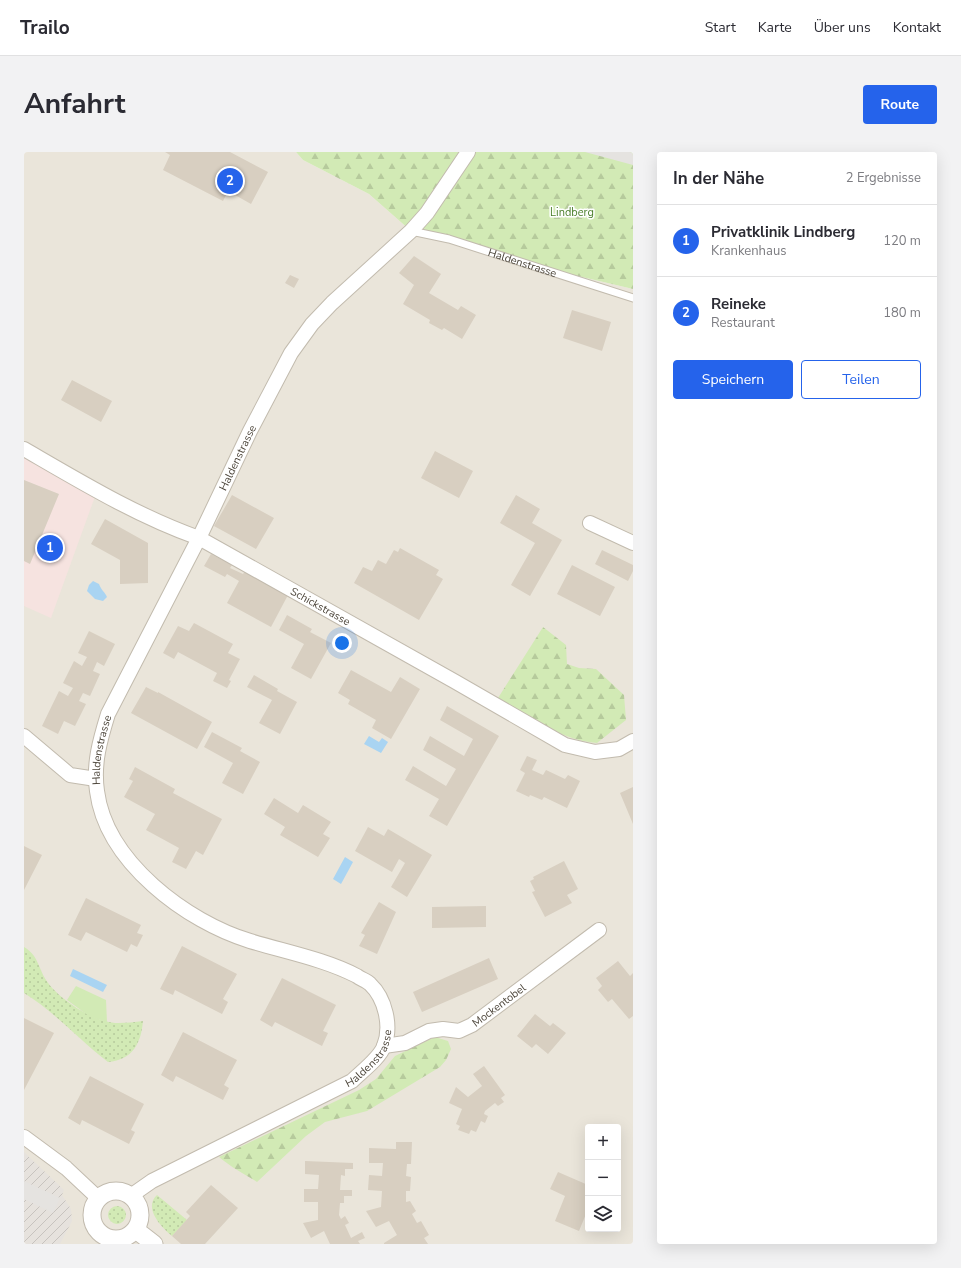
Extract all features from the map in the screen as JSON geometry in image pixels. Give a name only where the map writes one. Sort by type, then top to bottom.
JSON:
[{"type":"street","name":"Haldenstrasse","points":[[132,1195],[152,1181],[352,1081],[371,1064],[384,1046],[387,1026],[384,1005],[370,983],[345,970],[248,940],[210,925],[181,908],[156,889],[131,862],[111,831],[100,806],[96,779],[98,751],[108,714],[199,538],[250,431],[291,353],[312,324],[332,303],[411,231],[427,213],[468,152]]},
{"type":"street","name":"Schickstrasse","points":[[24,449],[97,491],[166,527],[199,538],[565,745],[595,752],[619,749],[633,741]]},
{"type":"street","points":[[590,523],[633,543]]},
{"type":"street","points":[[24,736],[70,775],[78,778],[96,779]]},
{"type":"street","name":"Mockentobel","points":[[384,1046],[405,1043],[429,1031],[442,1029],[459,1031],[472,1025],[599,930]]},
{"type":"street","points":[[24,1137],[66,1168],[98,1198]]},
{"type":"street","points":[[118,1190],[132,1195],[137,1201],[141,1215],[136,1230],[123,1238],[97,1238],[92,1220],[94,1205],[98,1198],[111,1191],[118,1190]]},
{"type":"street","points":[[136,1230],[154,1244]]},
{"type":"lane","name":"Haldenstrasse","points":[[411,231],[449,239],[633,298]]},
{"type":"shaded area","points":[[24,152],[296,152],[303,160],[369,194],[411,231],[527,264],[633,289],[633,1244],[24,1244]]},
{"type":"shaded area","points":[[585,152],[633,152],[633,165]]},
{"type":"shaded area","points":[[24,449],[97,491],[51,618],[24,606]]},
{"type":"shaded area","points":[[24,1152],[64,1190],[62,1195],[71,1209],[72,1221],[60,1244],[24,1244]]},
{"type":"shaded area","points":[[24,1181],[60,1198],[53,1213],[24,1199]]},
{"type":"green space","name":"Lindberg","points":[[296,152],[633,152],[633,289],[527,264],[411,231],[369,194],[303,160]]},
{"type":"green space","points":[[543,627],[566,645],[567,664],[579,668],[596,669],[624,695],[626,720],[597,743],[583,741],[558,732],[498,698]]},
{"type":"green space","points":[[24,947],[29,950],[35,958],[46,980],[52,987],[59,995],[78,1009],[109,1022],[121,1023],[143,1021],[138,1043],[130,1054],[117,1061],[108,1062],[57,1017],[24,993]]},
{"type":"green space","points":[[76,986],[106,1000],[107,1022],[89,1016],[67,1000]]},
{"type":"green space","points":[[435,1037],[448,1041],[451,1049],[446,1060],[440,1067],[367,1111],[325,1122],[306,1136],[257,1182],[219,1157],[359,1090],[376,1079],[395,1056]]},
{"type":"green space","points":[[157,1195],[187,1220],[172,1236],[163,1228],[155,1217],[152,1206],[153,1200]]},
{"type":"green space","points":[[113,1206],[121,1206],[126,1211],[124,1222],[121,1224],[113,1224],[108,1219],[108,1211]]},
{"type":"water","points":[[93,581],[99,584],[107,597],[103,601],[95,599],[87,591],[89,585]]},
{"type":"water","points":[[369,736],[379,742],[382,738],[388,742],[381,753],[364,744]]},
{"type":"water","points":[[345,857],[353,862],[341,884],[333,879]]},
{"type":"water","points":[[73,969],[107,985],[103,992],[70,976]]},
{"type":"building","points":[[165,152],[230,152],[268,172],[251,204],[228,191],[223,201],[163,170],[170,155]]},
{"type":"building","points":[[414,256],[441,274],[429,293],[458,310],[461,306],[476,315],[462,339],[444,328],[442,330],[429,323],[430,320],[403,304],[414,285],[399,273]]},
{"type":"building","points":[[290,275],[299,279],[294,288],[285,283]]},
{"type":"building","points":[[572,310],[611,322],[602,351],[563,338]]},
{"type":"building","points":[[72,380],[112,401],[101,422],[61,400]]},
{"type":"building","points":[[435,451],[473,471],[459,498],[421,478]]},
{"type":"building","points":[[24,480],[59,494],[30,564],[24,561]]},
{"type":"building","points":[[232,495],[274,518],[256,549],[214,526]]},
{"type":"building","points":[[516,495],[540,509],[532,523],[562,540],[530,596],[511,585],[535,543],[500,523]]},
{"type":"building","points":[[105,519],[148,543],[148,583],[120,584],[120,560],[91,544]]},
{"type":"building","points":[[400,548],[439,570],[436,575],[443,579],[419,620],[354,583],[363,567],[372,571],[378,560],[386,564],[394,550],[398,552]]},
{"type":"building","points":[[602,550],[633,565],[633,571],[628,581],[595,564]]},
{"type":"building","points":[[211,554],[232,565],[230,568],[243,574],[245,571],[288,595],[271,627],[227,603],[239,581],[227,574],[225,577],[204,566]]},
{"type":"building","points":[[572,565],[615,587],[600,616],[557,594]]},
{"type":"building","points":[[287,615],[312,629],[310,632],[331,643],[311,679],[291,668],[304,644],[279,630]]},
{"type":"building","points":[[194,623],[233,644],[228,653],[240,659],[229,680],[231,681],[227,688],[213,681],[217,673],[178,652],[174,659],[163,653],[178,626],[189,631]]},
{"type":"building","points":[[89,631],[115,644],[104,666],[97,662],[93,671],[100,674],[90,696],[83,693],[79,701],[86,704],[75,726],[64,721],[58,734],[42,726],[59,691],[68,696],[73,688],[63,683],[74,661],[82,666],[87,657],[78,653]]},
{"type":"building","points":[[351,670],[391,692],[400,677],[420,689],[391,739],[372,728],[376,720],[348,704],[350,700],[338,693]]},
{"type":"building","points":[[254,675],[278,689],[277,691],[297,702],[280,734],[259,723],[272,700],[247,687]]},
{"type":"building","points":[[146,687],[158,692],[212,722],[197,749],[131,713]]},
{"type":"building","points":[[447,706],[499,736],[447,826],[429,816],[439,799],[405,780],[413,766],[446,786],[456,769],[423,750],[430,736],[464,756],[473,739],[440,720]]},
{"type":"building","points":[[212,732],[242,748],[240,751],[260,762],[243,794],[222,783],[233,763],[204,747]]},
{"type":"building","points":[[527,756],[537,760],[532,770],[543,775],[546,770],[565,779],[568,775],[580,781],[567,808],[544,797],[542,800],[530,795],[529,797],[516,791],[525,773],[520,770]]},
{"type":"building","points":[[135,767],[175,789],[173,793],[222,819],[203,855],[196,851],[186,869],[172,862],[179,848],[146,830],[155,814],[124,797],[133,781],[129,779]]},
{"type":"building","points":[[633,787],[633,824],[620,793]]},
{"type":"building","points":[[274,798],[298,813],[303,805],[331,822],[323,834],[330,838],[318,857],[280,835],[285,827],[264,814]]},
{"type":"building","points":[[368,827],[384,836],[388,829],[432,855],[407,897],[391,887],[405,863],[399,859],[392,872],[355,851]]},
{"type":"building","points":[[24,846],[42,855],[24,890]]},
{"type":"building","points":[[564,861],[578,889],[567,895],[572,903],[545,917],[532,892],[535,891],[530,881],[534,879],[533,877]]},
{"type":"building","points":[[86,898],[141,925],[137,933],[143,935],[137,947],[131,944],[127,952],[86,932],[81,941],[68,935]]},
{"type":"building","points":[[379,902],[396,912],[377,954],[359,946],[365,935],[361,933]]},
{"type":"building","points":[[486,906],[486,927],[432,928],[432,907]]},
{"type":"building","points":[[182,946],[237,974],[223,999],[228,1002],[222,1014],[175,990],[173,995],[160,989]]},
{"type":"building","points":[[489,958],[498,979],[422,1012],[413,992]]},
{"type":"building","points":[[618,961],[630,976],[633,973],[633,1016],[629,1019],[612,999],[608,1002],[598,990],[602,986],[596,978]]},
{"type":"building","points":[[282,978],[336,1005],[323,1031],[328,1033],[322,1046],[275,1022],[272,1027],[260,1020]]},
{"type":"building","points":[[535,1014],[550,1026],[553,1023],[566,1033],[548,1054],[536,1044],[532,1048],[517,1036]]},
{"type":"building","points":[[24,1018],[54,1033],[24,1090]]},
{"type":"building","points":[[183,1032],[237,1060],[224,1085],[229,1088],[223,1100],[176,1076],[173,1082],[161,1075]]},
{"type":"building","points":[[484,1066],[505,1095],[501,1098],[504,1102],[498,1106],[495,1103],[485,1111],[484,1114],[488,1116],[485,1123],[481,1121],[476,1132],[471,1130],[469,1134],[458,1130],[460,1126],[456,1124],[462,1109],[449,1103],[456,1087],[468,1097],[482,1086],[473,1074]]},
{"type":"building","points":[[90,1076],[144,1104],[131,1130],[135,1132],[129,1144],[82,1120],[80,1125],[68,1118]]},
{"type":"building","points":[[396,1142],[412,1142],[411,1164],[407,1164],[406,1176],[411,1177],[410,1191],[406,1191],[406,1202],[410,1201],[416,1211],[412,1214],[417,1223],[421,1221],[429,1235],[424,1238],[428,1244],[384,1244],[397,1235],[389,1221],[376,1227],[366,1211],[381,1207],[382,1191],[368,1190],[369,1175],[382,1176],[383,1163],[369,1163],[369,1148],[396,1149]]},
{"type":"building","points":[[305,1161],[353,1163],[353,1169],[345,1169],[345,1176],[341,1175],[340,1190],[352,1190],[352,1196],[344,1196],[344,1203],[340,1203],[339,1215],[341,1219],[345,1216],[349,1223],[345,1225],[351,1238],[362,1232],[365,1238],[358,1241],[360,1244],[330,1244],[324,1231],[311,1238],[303,1223],[318,1220],[318,1202],[304,1202],[304,1189],[318,1189],[319,1175],[305,1174]]},
{"type":"building","points":[[558,1172],[585,1184],[585,1216],[579,1231],[555,1221],[565,1196],[550,1189]]},
{"type":"building","points":[[211,1185],[238,1208],[205,1244],[181,1244],[172,1236],[190,1216],[186,1212]]},
{"type":"place","name":"Reineke","points":[[230,181]]},
{"type":"place","name":"Privatklinik Lindberg","points":[[50,548]]}]
